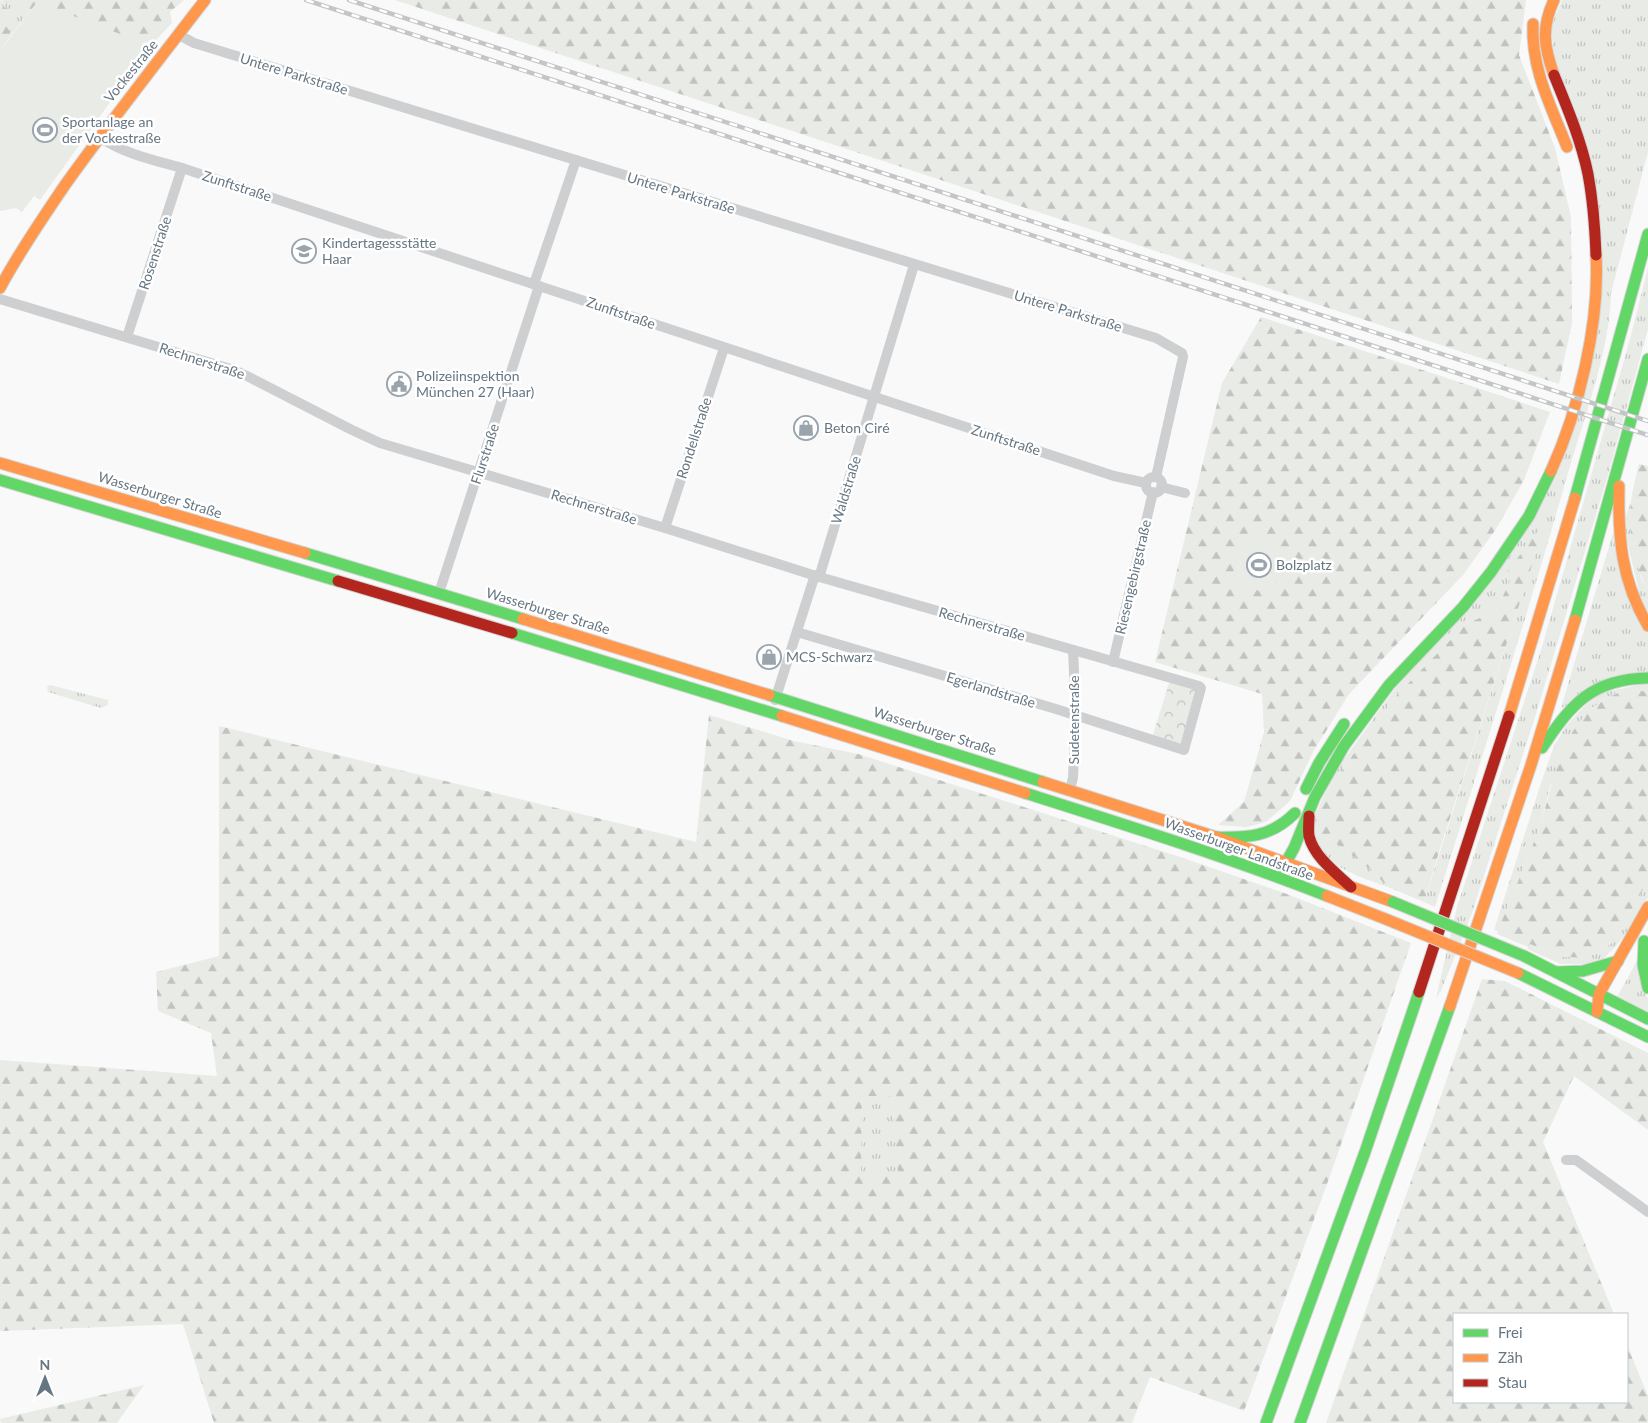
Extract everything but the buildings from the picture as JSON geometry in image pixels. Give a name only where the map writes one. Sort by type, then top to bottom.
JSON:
[{"type":"main road","name":"Vockestraße","points":[[0,288],[29,238],[100,137],[128,98],[206,0]]},
{"type":"main road","points":[[1278,877],[1283,861],[1316,795],[1351,736],[1383,692],[1475,593],[1516,535],[1534,506],[1549,475],[1561,447],[1575,403],[1588,346],[1596,269],[1593,212],[1588,175],[1546,52],[1543,36],[1545,22],[1554,0]]},
{"type":"main road","points":[[1536,12],[1532,37],[1534,63],[1572,162]]},
{"type":"main road","points":[[1578,179],[1582,221]]},
{"type":"main road","points":[[1266,1423],[1364,1154],[1457,879],[1558,556],[1621,337],[1648,234]]},
{"type":"main road","points":[[1300,1423],[1430,1065],[1531,764],[1648,359]]},
{"type":"main road","points":[[1619,462],[1621,557],[1627,584],[1638,611],[1648,626]]},
{"type":"main road","name":"Wasserburger Straße","points":[[0,463],[439,593],[1085,794]]},
{"type":"main road","points":[[0,480],[771,713]]},
{"type":"main road","points":[[1374,685],[1385,672]]},
{"type":"main road","points":[[1531,764],[1563,719],[1588,692],[1611,681],[1627,677],[1648,678]]},
{"type":"main road","name":"Wasserburger Landstraße","points":[[771,713],[1079,810],[1278,877],[1518,973],[1597,1012]]},
{"type":"main road","points":[[1283,861],[1283,841],[1299,804],[1319,763],[1352,713]]},
{"type":"main road","name":"Wasserburger Landstraße","points":[[1085,794],[1216,837],[1393,902],[1524,956],[1556,972]]},
{"type":"main road","points":[[1216,837],[1250,837],[1272,831],[1299,804]]},
{"type":"main road","points":[[1309,812],[1308,834],[1312,844],[1334,871],[1351,887]]},
{"type":"main road","points":[[1597,1012],[1599,994],[1648,907]]},
{"type":"main road","points":[[1634,958],[1646,937]]},
{"type":"main road","points":[[1646,937],[1642,960],[1644,980],[1648,988]]},
{"type":"main road","points":[[1556,972],[1583,971],[1618,961]]},
{"type":"main road","points":[[1556,972],[1599,994],[1612,995],[1648,1019]]},
{"type":"main road","points":[[1597,1012],[1612,995]]},
{"type":"main road","points":[[1597,1012],[1648,1037]]},
{"type":"street","name":"Untere Parkstraße","points":[[179,35],[194,43],[1156,338],[1182,353],[1182,365],[1156,477]]},
{"type":"street","name":"Zunftstraße","points":[[100,137],[129,153],[182,168],[1114,476],[1146,483]]},
{"type":"street","name":"Flurstraße","points":[[439,593],[479,472],[576,160]]},
{"type":"street","name":"Rosenstraße","points":[[127,337],[182,168]]},
{"type":"street","name":"Waldstraße","points":[[771,713],[816,576],[821,571],[914,265]]},
{"type":"street","name":"Rechnerstraße","points":[[0,299],[242,374],[380,443],[665,528],[816,576],[1199,686],[1201,688],[1184,750]]},
{"type":"street","name":"Rondellstraße","points":[[665,528],[724,348]]},
{"type":"street","points":[[1157,490],[1161,481],[1156,477],[1150,478],[1146,483],[1148,489],[1157,490],[1185,493]]},
{"type":"street","name":"Riesengebirgstraße","points":[[1113,662],[1157,490]]},
{"type":"street","name":"Egerlandstraße","points":[[797,632],[1076,715],[1184,750]]},
{"type":"street","name":"Sudetenstraße","points":[[1070,789],[1074,778],[1076,715],[1073,650]]},
{"type":"street","points":[[1566,1160],[1576,1160],[1648,1212]]},
{"type":"green space","points":[[0,0],[184,0],[170,12],[172,23],[156,40],[143,43],[37,3],[29,12]]},
{"type":"green space","points":[[395,0],[1526,0],[1519,55],[1555,148],[1571,217],[1572,323],[1559,384]]},
{"type":"green space","points":[[1562,0],[1648,0],[1648,152],[1611,293],[1606,339],[1601,363],[1518,641],[1435,907],[1424,902],[1546,521],[1510,581],[1496,611],[1466,624],[1396,696],[1324,795],[1337,769],[1397,686],[1470,607],[1575,425],[1601,242],[1556,70],[1551,27]]},
{"type":"green space","points":[[0,1],[29,12],[9,38],[9,21],[13,10],[0,6]]},
{"type":"green space","name":"Sportanlage an der Vockestraße","points":[[37,2],[143,43],[138,63],[40,200],[34,196],[22,212],[16,208],[0,211],[0,51]]},
{"type":"green space","points":[[0,6],[13,10],[9,21],[9,38],[0,51]]},
{"type":"green space","points":[[1648,268],[1648,329],[1607,478],[1536,714],[1472,913],[1441,991],[1436,998],[1457,907],[1542,647],[1630,339]]},
{"type":"green space","points":[[1261,317],[1550,412],[1524,480],[1496,529],[1463,575],[1349,694],[1313,752],[1290,801],[1266,822],[1247,827],[1218,825],[1244,802],[1264,732],[1262,694],[1155,662],[1222,383]]},
{"type":"green space","points":[[1639,464],[1648,466],[1648,590],[1635,559],[1630,526],[1634,483]]},
{"type":"green space","points":[[1631,502],[1632,541],[1641,578],[1648,590],[1648,616],[1643,608],[1623,524]]},
{"type":"green space","points":[[1547,519],[1424,902],[1388,887],[1373,872],[1343,848],[1320,834],[1314,818],[1324,795],[1396,696],[1466,624],[1496,611],[1510,581],[1507,572]]},
{"type":"green space","points":[[1613,533],[1648,634],[1648,672],[1561,708]]},
{"type":"green space","name":"Bolzplatz","points":[[1247,534],[1288,549],[1271,595],[1230,581]]},
{"type":"green space","points":[[1170,680],[1197,687],[1180,746],[1152,738]]},
{"type":"green space","points":[[1648,683],[1648,692],[1628,689],[1614,694],[1592,708],[1550,787],[1538,833],[1498,931],[1494,930],[1543,777],[1554,746],[1566,726],[1596,694]]},
{"type":"green space","points":[[50,685],[108,700],[108,705],[101,708],[48,692],[47,687]]},
{"type":"green space","points":[[1628,689],[1648,692],[1648,881],[1613,942],[1596,954],[1581,958],[1558,956],[1530,944],[1528,947],[1497,934],[1537,834],[1564,748],[1574,730],[1587,713],[1605,700]]},
{"type":"green space","points":[[709,715],[794,741],[858,754],[1177,856],[1287,894],[1411,943],[1331,1173],[1244,1411],[1150,1377],[1132,1423],[214,1423],[183,1324],[0,1331],[0,1060],[217,1076],[211,1033],[158,1011],[156,972],[219,956],[219,726],[696,842]],"holes":[[[862,1096],[892,1096],[898,1173],[861,1179]]]},
{"type":"green space","points":[[1314,818],[1320,834],[1343,848],[1373,872],[1388,887],[1341,868],[1325,856],[1317,842]]},
{"type":"green space","points":[[1648,881],[1648,897],[1628,931],[1603,959],[1592,964],[1561,964],[1527,949],[1530,944],[1558,956],[1581,958],[1596,954],[1613,942]]},
{"type":"green space","points":[[1637,961],[1643,990],[1648,998],[1648,1012],[1617,997]]},
{"type":"green space","points":[[1482,979],[1505,981],[1648,1053],[1648,1130],[1574,1076],[1543,1142],[1614,1313],[1453,1313],[1453,1403],[1628,1403],[1628,1347],[1648,1396],[1648,1423],[1326,1423]]},
{"type":"green space","points":[[862,1096],[892,1096],[899,1173],[860,1180]]},
{"type":"green space","points":[[144,1385],[117,1423],[1,1423],[0,1419]]},
{"type":"railway","points":[[306,0],[1648,435]]},
{"type":"railway","points":[[349,0],[1648,421]]},
{"type":"traffic: fast","points":[[1575,498],[1648,234]]},
{"type":"traffic: fast","points":[[1575,620],[1648,359]]},
{"type":"traffic: fast","points":[[1278,877],[1294,848],[1315,797],[1344,746],[1389,685],[1463,607],[1491,572],[1529,516],[1551,471]]},
{"type":"traffic: fast","points":[[0,480],[338,581]]},
{"type":"traffic: fast","points":[[305,553],[523,619]]},
{"type":"traffic: fast","points":[[512,633],[782,716]]},
{"type":"traffic: fast","points":[[1542,748],[1574,707],[1597,689],[1629,679],[1648,678]]},
{"type":"traffic: fast","points":[[769,695],[1043,782]]},
{"type":"traffic: fast","points":[[1306,789],[1319,763],[1344,724]]},
{"type":"traffic: fast","points":[[1025,793],[1139,829],[1327,896]]},
{"type":"traffic: fast","points":[[1216,837],[1249,836],[1268,831],[1277,827],[1295,813]]},
{"type":"traffic: fast","points":[[1393,902],[1524,956]]},
{"type":"traffic: fast","points":[[1644,941],[1643,965],[1648,988]]},
{"type":"traffic: fast","points":[[1524,956],[1648,1019]]},
{"type":"traffic: fast","points":[[1557,972],[1583,971],[1618,961]]},
{"type":"traffic: fast","points":[[1518,973],[1648,1037]]},
{"type":"traffic: fast","points":[[1266,1423],[1365,1152],[1419,992]]},
{"type":"traffic: fast","points":[[1300,1423],[1450,1006]]},
{"type":"traffic: slow","points":[[0,288],[65,185],[205,0]]},
{"type":"traffic: slow","points":[[1554,0],[1547,20],[1545,38],[1554,75]]},
{"type":"traffic: slow","points":[[1533,24],[1535,56],[1543,87],[1567,147]]},
{"type":"traffic: slow","points":[[1551,471],[1579,394],[1586,365],[1595,308],[1596,255]]},
{"type":"traffic: slow","points":[[0,463],[305,553]]},
{"type":"traffic: slow","points":[[1619,486],[1619,523],[1623,558],[1632,592],[1648,626]]},
{"type":"traffic: slow","points":[[1509,716],[1575,498]]},
{"type":"traffic: slow","points":[[523,619],[769,695]]},
{"type":"traffic: slow","points":[[1450,1006],[1531,765],[1575,620]]},
{"type":"traffic: slow","points":[[782,716],[1025,793]]},
{"type":"traffic: slow","points":[[1043,782],[1216,837],[1393,902]]},
{"type":"traffic: slow","points":[[1327,896],[1388,920]]},
{"type":"traffic: slow","points":[[1597,1012],[1599,994],[1648,907]]},
{"type":"traffic: slow","points":[[1388,920],[1518,973]]},
{"type":"traffic: jam","points":[[1554,75],[1585,161],[1592,204],[1596,255]]},
{"type":"traffic: jam","points":[[338,581],[512,633]]},
{"type":"traffic: jam","points":[[1419,992],[1509,716]]},
{"type":"traffic: jam","points":[[1309,816],[1309,836],[1316,851],[1326,864],[1351,887]]},
{"type":"place","name":"Sportanlage an der Vockestraße","points":[[45,130]]},
{"type":"place","name":"Kindertagessstätte Haar","points":[[304,251]]},
{"type":"place","name":"Polizeiinspektion München 27 (Haar)","points":[[399,384]]},
{"type":"place","name":"Beton Ciré","points":[[806,428]]},
{"type":"place","name":"Bolzplatz","points":[[1259,565]]},
{"type":"place","name":"MCS-Schwarz","points":[[769,657]]}]
